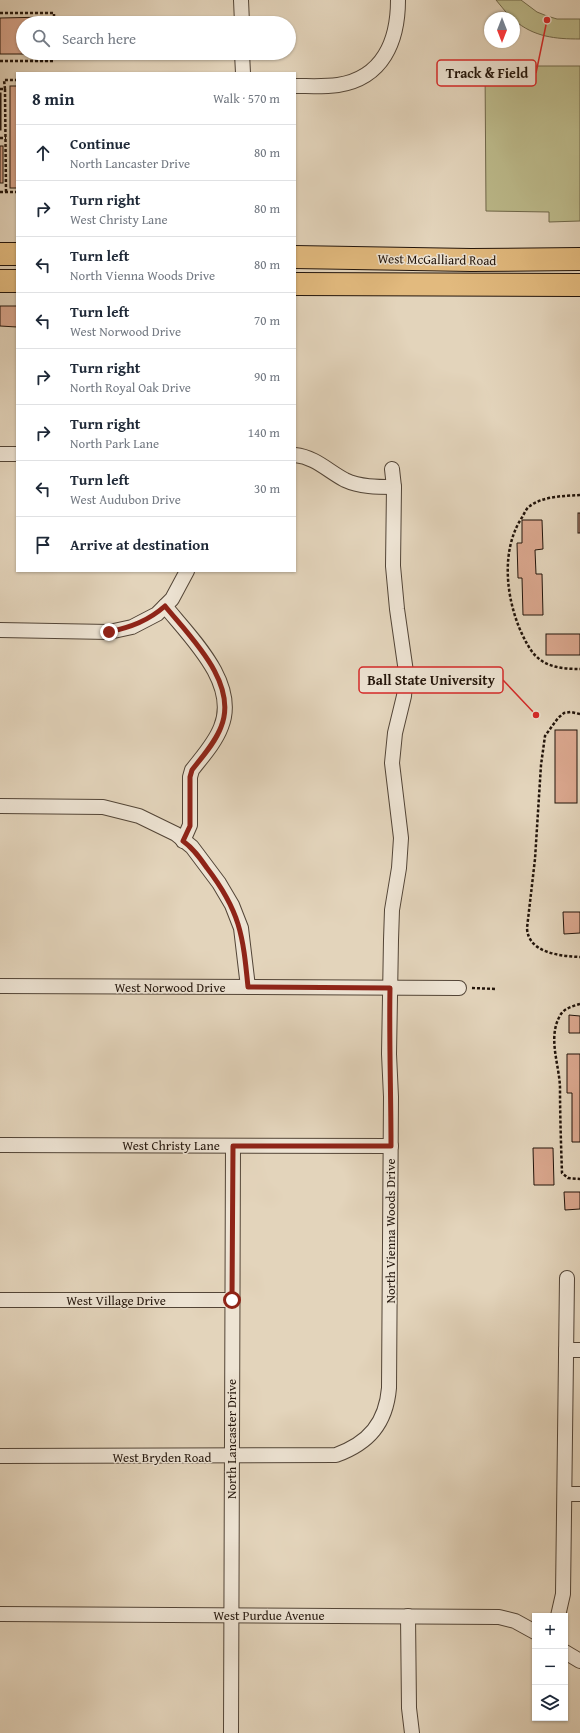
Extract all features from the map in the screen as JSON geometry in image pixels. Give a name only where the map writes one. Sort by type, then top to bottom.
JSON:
[{"type":"main road","points":[[0,254],[16,254]]},
{"type":"main road","name":"West McGalliard Road","points":[[296,257],[471,260],[580,259]]},
{"type":"main road","points":[[0,281],[16,282]]},
{"type":"main road","name":"West McGalliard Road","points":[[296,284],[580,286]]},
{"type":"street","points":[[241,0],[242,16]]},
{"type":"street","points":[[296,86],[328,86],[347,83],[357,80],[373,69],[380,62],[392,44],[397,22],[398,0]]},
{"type":"street","points":[[242,60],[243,72]]},
{"type":"street","points":[[0,454],[16,454]]},
{"type":"street","points":[[296,455],[317,462],[345,480],[356,484],[370,487],[394,487]]},
{"type":"street","name":"North Vienna Woods Drive","points":[[367,1438],[378,1425],[385,1412],[390,1388],[390,988],[392,910],[399,868],[401,838],[392,763],[395,733],[404,696],[406,672],[392,566],[394,487],[392,469]]},
{"type":"street","points":[[0,630],[109,632],[132,627],[145,621],[165,606],[178,592],[188,572]]},
{"type":"street","points":[[165,606],[205,656],[216,674],[224,694],[224,718],[221,727],[192,770],[190,777],[190,826],[183,841]]},
{"type":"street","points":[[0,806],[103,807],[140,816],[162,826],[192,847],[219,883],[232,905],[241,928],[248,987]]},
{"type":"street","name":"West Norwood Drive","points":[[0,986],[459,988]]},
{"type":"street","name":"West Christy Lane","points":[[0,1144],[391,1146]]},
{"type":"street","name":"North Lancaster Drive","points":[[231,1733],[233,1146]]},
{"type":"street","points":[[559,1613],[563,1594],[565,1494],[573,1350],[567,1278]]},
{"type":"street","name":"West Village Drive","points":[[0,1300],[232,1300]]},
{"type":"street","name":"West Bryden Road","points":[[0,1456],[336,1456],[348,1451],[367,1438]]},
{"type":"street","points":[[565,1494],[580,1494]]},
{"type":"street","name":"West Purdue Avenue","points":[[0,1614],[231,1614],[500,1617],[526,1626],[532,1630]]},
{"type":"street","points":[[408,1616],[409,1708],[412,1733]]},
{"type":"street","points":[[568,1654],[580,1661]]},
{"type":"path","points":[[0,13],[54,13],[54,16]]},
{"type":"path","points":[[0,61],[54,62],[54,60]]},
{"type":"path","points":[[6,192],[4,80],[16,80]]},
{"type":"path","points":[[0,89],[5,89]]},
{"type":"path","points":[[0,138],[6,138]]},
{"type":"path","points":[[0,192],[16,192]]},
{"type":"path","points":[[580,495],[549,498],[529,506],[516,527],[510,550],[508,570],[510,591],[520,631],[536,657],[545,664],[580,669]]},
{"type":"path","points":[[580,714],[571,712],[564,713],[550,727],[544,740],[535,859],[527,928],[527,935],[530,941],[538,947],[563,956],[580,957]]},
{"type":"path","points":[[459,988],[496,989]]},
{"type":"path","points":[[580,1004],[566,1009],[562,1013],[557,1023],[554,1047],[560,1084],[562,1173],[568,1178],[580,1179]]},
{"type":"shaded area","points":[[496,0],[521,0],[537,12],[547,16],[557,19],[580,19],[580,39],[545,36],[529,30],[520,24],[520,12],[506,12]]},
{"type":"shaded area","points":[[485,66],[580,66],[580,221],[549,222],[549,212],[486,211]]},
{"type":"building","points":[[0,18],[16,18],[16,54],[0,54]]},
{"type":"building","points":[[10,86],[16,86],[16,188],[10,188]]},
{"type":"building","points":[[1,93],[1,130],[0,130]]},
{"type":"building","points":[[0,146],[3,146],[3,183],[0,183]]},
{"type":"building","points":[[0,306],[16,306],[16,327],[0,326]]},
{"type":"building","points":[[578,513],[580,513],[580,533],[578,533]]},
{"type":"building","points":[[522,520],[542,520],[543,549],[535,550],[536,574],[542,574],[543,615],[523,615],[522,578],[518,578],[517,543],[522,543]]},
{"type":"building","points":[[546,634],[580,634],[580,655],[546,655]]},
{"type":"building","points":[[555,730],[577,730],[577,803],[555,803]]},
{"type":"building","points":[[563,912],[580,912],[580,933],[564,934]]},
{"type":"building","points":[[569,1015],[580,1016],[580,1033],[569,1033]]},
{"type":"building","points":[[567,1054],[580,1054],[580,1142],[572,1142],[572,1093],[567,1093]]},
{"type":"building","points":[[533,1148],[553,1148],[554,1185],[534,1185]]},
{"type":"building","points":[[564,1192],[580,1192],[580,1209],[565,1210]]},
{"type":"place","name":"Track & Field","points":[[547,20]]},
{"type":"place","name":"Ball State University","points":[[536,715]]},
{"type":"route","points":[[109,632],[132,627],[145,621],[157,614],[165,606],[205,656],[221,684],[224,694],[224,718],[217,734],[192,770],[190,777],[190,826],[183,841],[192,847],[219,883],[232,905],[241,928],[248,987],[390,988],[389,1054],[391,1146],[233,1146],[232,1300]]}]
